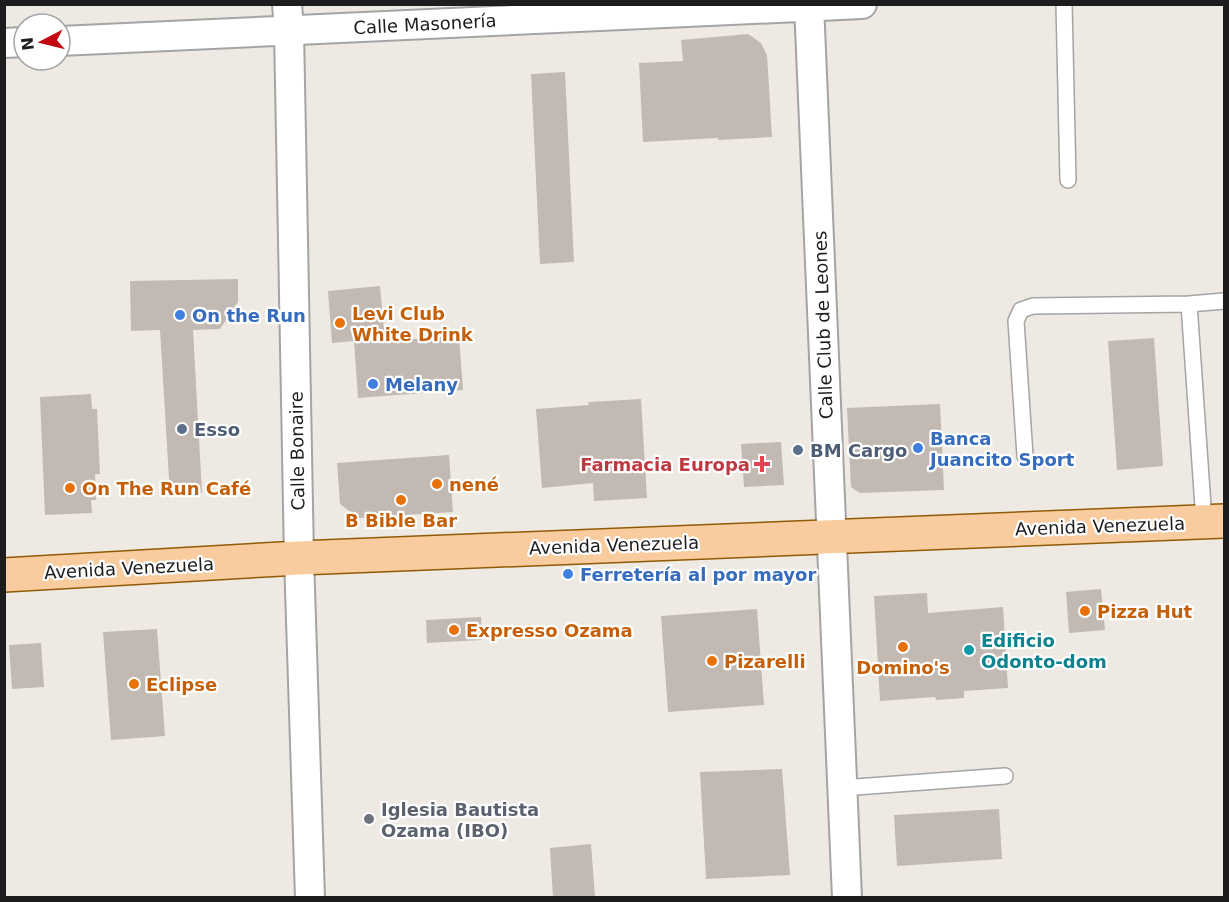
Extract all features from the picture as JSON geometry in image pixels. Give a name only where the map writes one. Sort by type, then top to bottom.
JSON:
[{"type":"main road","name":"Avenida Venezuela","points":[[4,575],[299,558],[1214,521]]},
{"type":"street","name":"Calle Masonería","points":[[72,40],[288,17],[862,4]]},
{"type":"street","name":"Calle Club de Leones","points":[[809,6],[847,897]]},
{"type":"street","name":"Calle Bonaire","points":[[288,17],[299,558],[310,897]]},
{"type":"lane","points":[[1064,4],[1068,180]]},
{"type":"lane","points":[[1025,456],[1016,321],[1021,310],[1033,306],[1189,304],[1224,301]]},
{"type":"lane","points":[[1189,304],[1214,521]]},
{"type":"lane","points":[[842,788],[1005,776]]},
{"type":"building","points":[[748,34],[761,43],[767,55],[772,137],[643,142],[639,63],[683,61],[681,40]]},
{"type":"building","points":[[565,72],[574,262],[540,264],[531,74]]},
{"type":"building","points":[[238,279],[238,302],[220,329],[193,330],[202,493],[170,495],[160,330],[131,331],[130,281]]},
{"type":"building","points":[[380,286],[385,341],[459,336],[463,390],[358,398],[354,341],[332,343],[328,291]]},
{"type":"building","points":[[1154,338],[1163,466],[1117,470],[1108,341]]},
{"type":"building","points":[[91,394],[92,409],[97,409],[100,474],[95,474],[96,500],[91,500],[92,513],[45,515],[40,397]]},
{"type":"building","points":[[641,399],[647,498],[594,501],[593,483],[542,488],[536,409],[589,405],[588,402]]},
{"type":"building","points":[[940,404],[944,490],[860,493],[851,487],[847,408]]},
{"type":"building","name":"Farmacia Europa","points":[[781,442],[784,485],[744,487],[741,444]]},
{"type":"building","points":[[449,455],[453,512],[359,518],[340,504],[337,463]]},
{"type":"building","name":"Pizza Hut","points":[[1101,589],[1105,630],[1069,633],[1066,592]]},
{"type":"building","points":[[927,593],[928,613],[1003,607],[1008,688],[964,691],[964,698],[936,700],[935,697],[880,701],[874,596]]},
{"type":"building","name":"Pizarelli","points":[[757,609],[764,705],[668,712],[661,616]]},
{"type":"building","name":"Expresso Ozama","points":[[481,617],[482,640],[427,643],[426,620]]},
{"type":"building","name":"Eclipse","points":[[157,629],[165,736],[111,740],[103,632]]},
{"type":"building","points":[[41,643],[44,687],[12,689],[9,645]]},
{"type":"building","points":[[782,769],[790,875],[706,879],[700,772]]},
{"type":"building","points":[[999,809],[1002,859],[897,866],[894,815]]},
{"type":"building","points":[[591,844],[595,897],[553,897],[550,848]]},
{"type":"place","name":"On the Run","points":[[180,315]]},
{"type":"place","name":"Levi Club White Drink","points":[[340,323]]},
{"type":"place","name":"Melany","points":[[373,384]]},
{"type":"place","name":"Esso","points":[[182,429]]},
{"type":"place","name":"Banca Juancito Sport","points":[[918,448]]},
{"type":"place","name":"BM Cargo","points":[[798,450]]},
{"type":"place","name":"Farmacia Europa","points":[[762,464]]},
{"type":"place","name":"nené","points":[[437,484]]},
{"type":"place","name":"On The Run Café","points":[[70,488]]},
{"type":"place","name":"B Bible Bar","points":[[401,500]]},
{"type":"place","name":"Ferretería al por mayor","points":[[568,574]]},
{"type":"place","name":"Pizza Hut","points":[[1085,611]]},
{"type":"place","name":"Expresso Ozama","points":[[454,630]]},
{"type":"place","name":"Domino's","points":[[903,647]]},
{"type":"place","name":"Edificio Odonto-dom","points":[[969,650]]},
{"type":"place","name":"Pizarelli","points":[[712,661]]},
{"type":"place","name":"Eclipse","points":[[134,684]]},
{"type":"place","name":"Iglesia Bautista Ozama (IBO)","points":[[369,819]]}]
